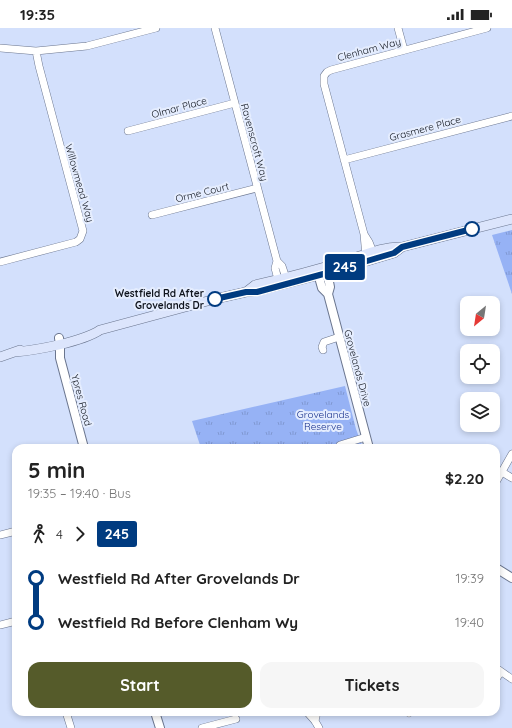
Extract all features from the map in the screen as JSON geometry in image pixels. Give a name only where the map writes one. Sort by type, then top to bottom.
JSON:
[{"type":"main road","points":[[0,357],[32,345],[55,342],[92,329],[100,330],[246,292],[255,285],[283,281],[322,271],[370,256],[392,247],[402,247],[512,218]]},
{"type":"street","points":[[0,48],[36,51],[87,46],[156,28]]},
{"type":"street","name":"Ravenscroft Way","points":[[215,28],[277,261],[275,268],[283,281]]},
{"type":"street","points":[[398,28],[404,50]]},
{"type":"street","name":"Clenham Way","points":[[370,256],[324,84],[325,75],[330,70],[487,28]]},
{"type":"street","name":"Willowmead Way","points":[[0,262],[76,242],[80,239],[83,232],[36,51]]},
{"type":"street","name":"Olmar Place","points":[[128,131],[235,102]]},
{"type":"street","name":"Grasmere Place","points":[[344,160],[512,116]]},
{"type":"street","name":"Orme Court","points":[[152,215],[257,188]]},
{"type":"street","name":"Grovelands Drive","points":[[322,271],[330,287],[328,294],[368,444]]},
{"type":"street","points":[[323,350],[322,347],[324,342],[339,337]]},
{"type":"street","name":"Ypres Road","points":[[55,342],[83,444]]},
{"type":"street","points":[[344,444],[366,438]]},
{"type":"street","points":[[500,475],[512,454]]},
{"type":"street","points":[[502,472],[512,478]]},
{"type":"street","points":[[0,535],[12,532]]},
{"type":"street","points":[[500,570],[512,578]]},
{"type":"street","points":[[0,625],[12,622]]},
{"type":"street","points":[[500,671],[512,679]]},
{"type":"street","points":[[67,716],[71,728]]},
{"type":"street","points":[[156,716],[160,728]]},
{"type":"street","points":[[311,716],[319,728]]},
{"type":"street","points":[[315,721],[316,716]]},
{"type":"street","points":[[202,728],[236,719]]},
{"type":"green space","points":[[512,230],[512,294],[492,235]]},
{"type":"green space","name":"Grovelands Reserve","points":[[345,386],[356,429],[362,444],[200,444],[192,421]]},
{"type":"bus line","name":"245","points":[[215,299],[246,292],[257,292],[327,273],[394,253],[402,247],[472,229]]},
{"type":"place","name":"Westfield Rd After Grovelands Dr","points":[[215,299]]}]
